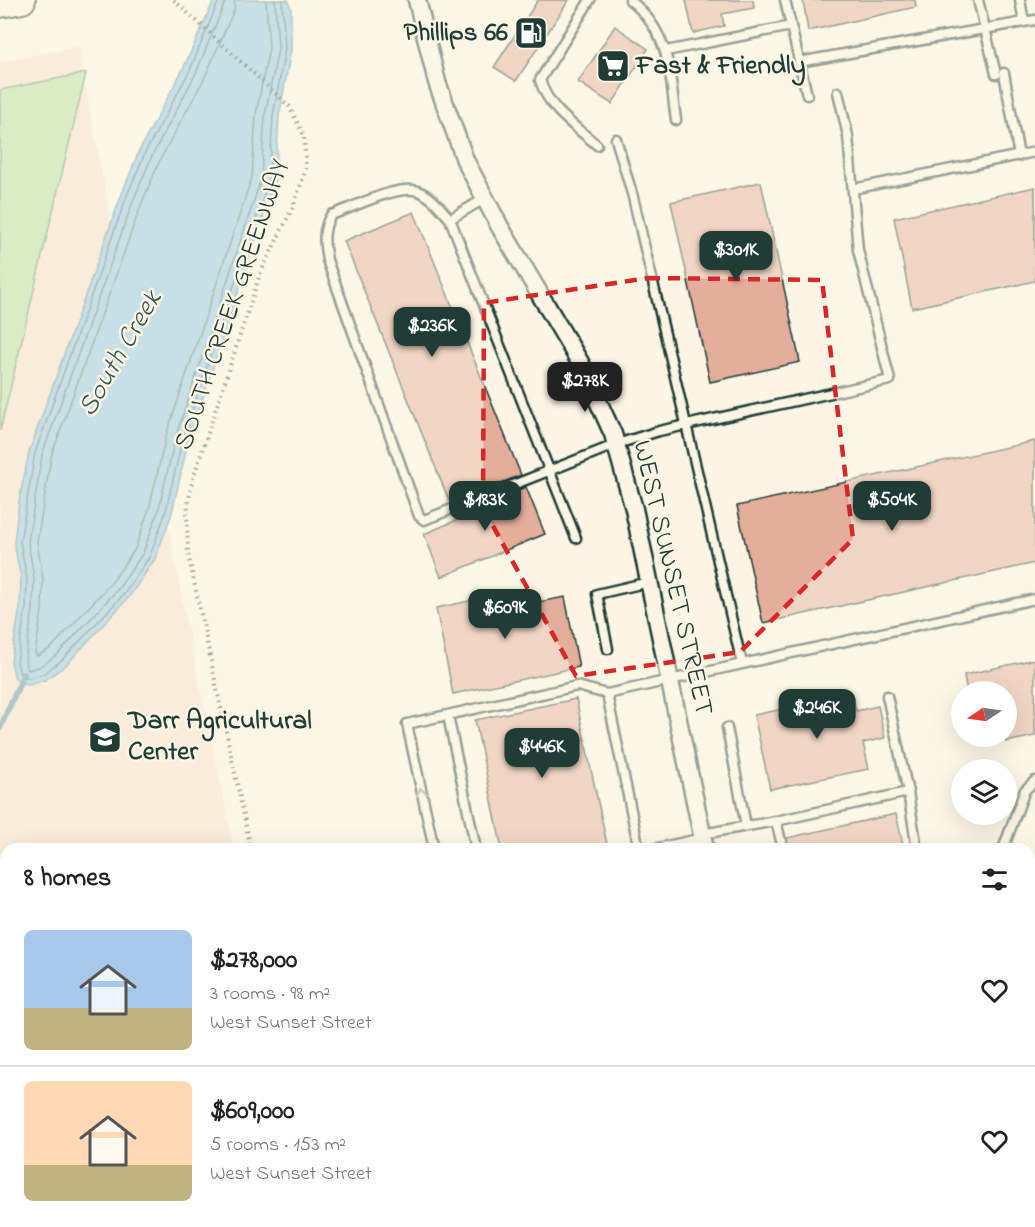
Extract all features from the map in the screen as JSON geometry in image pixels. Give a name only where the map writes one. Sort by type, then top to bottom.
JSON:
[{"type":"main road","points":[[0,4],[22,0]]},
{"type":"street","name":"WEST SUNSET STREET","points":[[417,0],[449,121],[484,199],[581,364],[616,444],[634,510],[703,840]]},
{"type":"lane","points":[[590,0],[540,80],[545,97],[552,107],[597,145]]},
{"type":"lane","points":[[630,0],[658,30],[666,51],[676,120]]},
{"type":"lane","points":[[785,0],[807,95]]},
{"type":"lane","points":[[978,0],[1000,74],[1018,156]]},
{"type":"lane","points":[[1020,0],[1024,22]]},
{"type":"lane","points":[[799,62],[1035,20]]},
{"type":"lane","points":[[666,51],[791,26]]},
{"type":"lane","points":[[576,538],[550,471],[450,219],[431,198],[417,191],[403,189],[331,215],[326,224],[324,241],[327,260],[419,516],[424,520],[440,516],[550,471],[616,444],[686,424],[890,380],[858,250],[849,136],[838,92]]},
{"type":"lane","points":[[616,139],[633,197],[742,664]]},
{"type":"lane","points":[[853,189],[1035,152]]},
{"type":"lane","points":[[450,219],[484,199]]},
{"type":"lane","points":[[608,649],[597,594],[649,582]]},
{"type":"lane","points":[[433,843],[407,724],[577,686],[607,694],[1035,599]]},
{"type":"lane","points":[[607,694],[638,843]]},
{"type":"lane","points":[[887,696],[908,792],[916,843]]},
{"type":"lane","points":[[448,716],[475,843]]},
{"type":"lane","points":[[727,728],[746,826]]},
{"type":"lane","points":[[1006,843],[1025,790],[1035,781]]},
{"type":"lane","points":[[686,843],[746,826],[908,792]]},
{"type":"lane","points":[[776,821],[782,843]]},
{"type":"path","name":"SOUTH CREEK GREENWAY","points":[[174,0],[290,106],[304,136],[306,169],[299,190],[260,274],[192,482],[187,512],[188,553],[250,843]]},
{"type":"highlighted area","points":[[648,278],[822,280],[853,539],[740,652],[576,676],[483,508],[484,303]]},
{"type":"shaded area","name":"Darr Agricultural Center","points":[[78,47],[187,625],[233,843],[0,843],[0,62]]},
{"type":"green space","points":[[86,73],[0,431],[0,90]]},
{"type":"water","points":[[214,0],[288,0],[291,9],[291,50],[279,117],[275,181],[188,443],[171,516],[155,559],[129,597],[66,665],[45,680],[28,685],[15,679],[11,661],[20,608],[21,578],[14,543],[19,501],[29,452],[139,151],[184,67]]},
{"type":"building","name":"Phillips 66","points":[[538,0],[569,0],[516,81],[494,67]]},
{"type":"building","points":[[686,0],[753,0],[754,8],[722,14],[724,26],[693,33]]},
{"type":"building","points":[[803,0],[915,0],[916,7],[808,31]]},
{"type":"building","name":"Fast & Friendly","points":[[615,26],[648,49],[612,104],[578,82]]},
{"type":"building","points":[[761,182],[800,362],[710,382],[671,202]]},
{"type":"building","points":[[1035,187],[1035,281],[912,308],[894,218]]},
{"type":"building","points":[[414,212],[521,475],[450,503],[344,241]]},
{"type":"building","points":[[1035,441],[1035,563],[763,623],[737,506]]},
{"type":"building","points":[[526,487],[545,534],[441,577],[424,534],[457,520],[455,515]]},
{"type":"building","points":[[525,589],[528,604],[565,597],[579,667],[453,694],[436,608]]},
{"type":"building","points":[[1035,659],[1035,736],[1017,740],[1017,681],[965,681],[964,675]]},
{"type":"building","points":[[852,695],[856,711],[878,706],[885,738],[863,743],[869,769],[770,789],[754,715]]},
{"type":"building","points":[[576,699],[607,843],[501,843],[475,720]]},
{"type":"building","points":[[896,814],[903,843],[788,843],[787,838]]},
{"type":"waterway","name":"South Creek","points":[[0,728],[24,674]]},
{"type":"place","name":"Phillips 66","points":[[531,33]]},
{"type":"place","name":"Fast & Friendly","points":[[613,66]]},
{"type":"place","name":"Darr Agricultural Center","points":[[105,737]]}]
